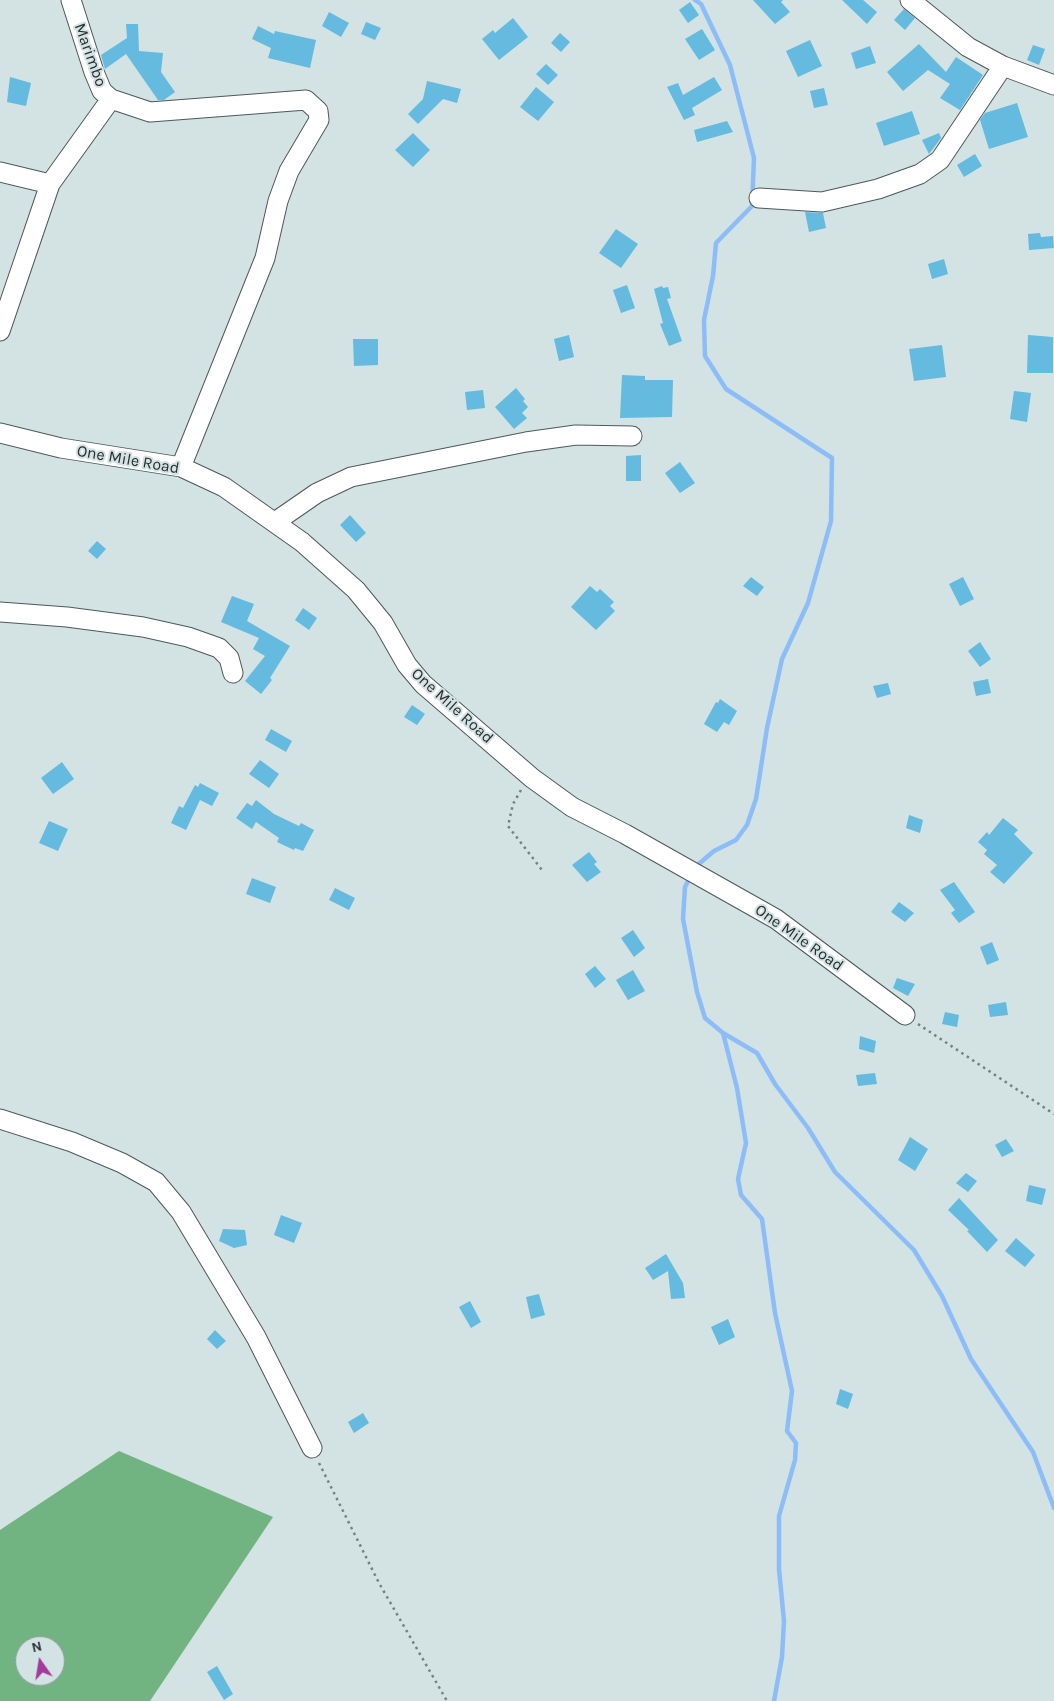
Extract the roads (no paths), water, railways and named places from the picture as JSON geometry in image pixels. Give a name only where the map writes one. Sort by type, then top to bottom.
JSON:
[{"type":"street","name":"Marimbo","points":[[71,0],[94,72],[102,91],[111,99],[150,112],[306,100],[318,111],[319,120],[289,171],[278,201],[265,258],[181,467]]},
{"type":"street","points":[[910,0],[968,47],[1003,66],[1054,85]]},
{"type":"street","points":[[759,198],[822,202],[878,189],[920,174],[940,160],[1003,66]]},
{"type":"street","points":[[0,331],[50,184],[111,99]]},
{"type":"street","points":[[0,172],[50,184]]},
{"type":"street","name":"One Mile Road","points":[[0,433],[61,448],[181,467],[224,487],[302,542],[356,590],[383,623],[407,665],[423,684],[532,778],[572,807],[625,834],[776,919],[906,1015]]},
{"type":"street","points":[[275,522],[317,492],[351,478],[526,442],[576,435],[632,436]]},
{"type":"street","points":[[0,612],[67,617],[143,627],[188,637],[219,648],[229,658],[233,672]]},
{"type":"street","points":[[0,1119],[72,1142],[122,1164],[156,1182],[181,1212],[256,1337],[312,1448]]},
{"type":"waterway","points":[[694,868],[714,851],[736,840],[747,825],[756,799],[767,728],[782,659],[808,603],[831,521],[832,458],[726,389],[705,356],[704,320],[713,276],[716,243],[752,206],[754,158],[730,65],[701,4],[695,0]]},
{"type":"waterway","points":[[690,877],[685,887],[683,919],[697,992],[705,1018],[723,1033],[757,1053],[775,1084],[808,1128],[835,1172],[914,1250],[942,1296],[971,1359],[1033,1452],[1054,1508]]},
{"type":"waterway","points":[[723,1033],[737,1088],[746,1143],[738,1179],[741,1195],[762,1219],[775,1313],[792,1391],[787,1431],[796,1443],[795,1460],[779,1516],[779,1569],[784,1621],[782,1657],[774,1701]]}]
